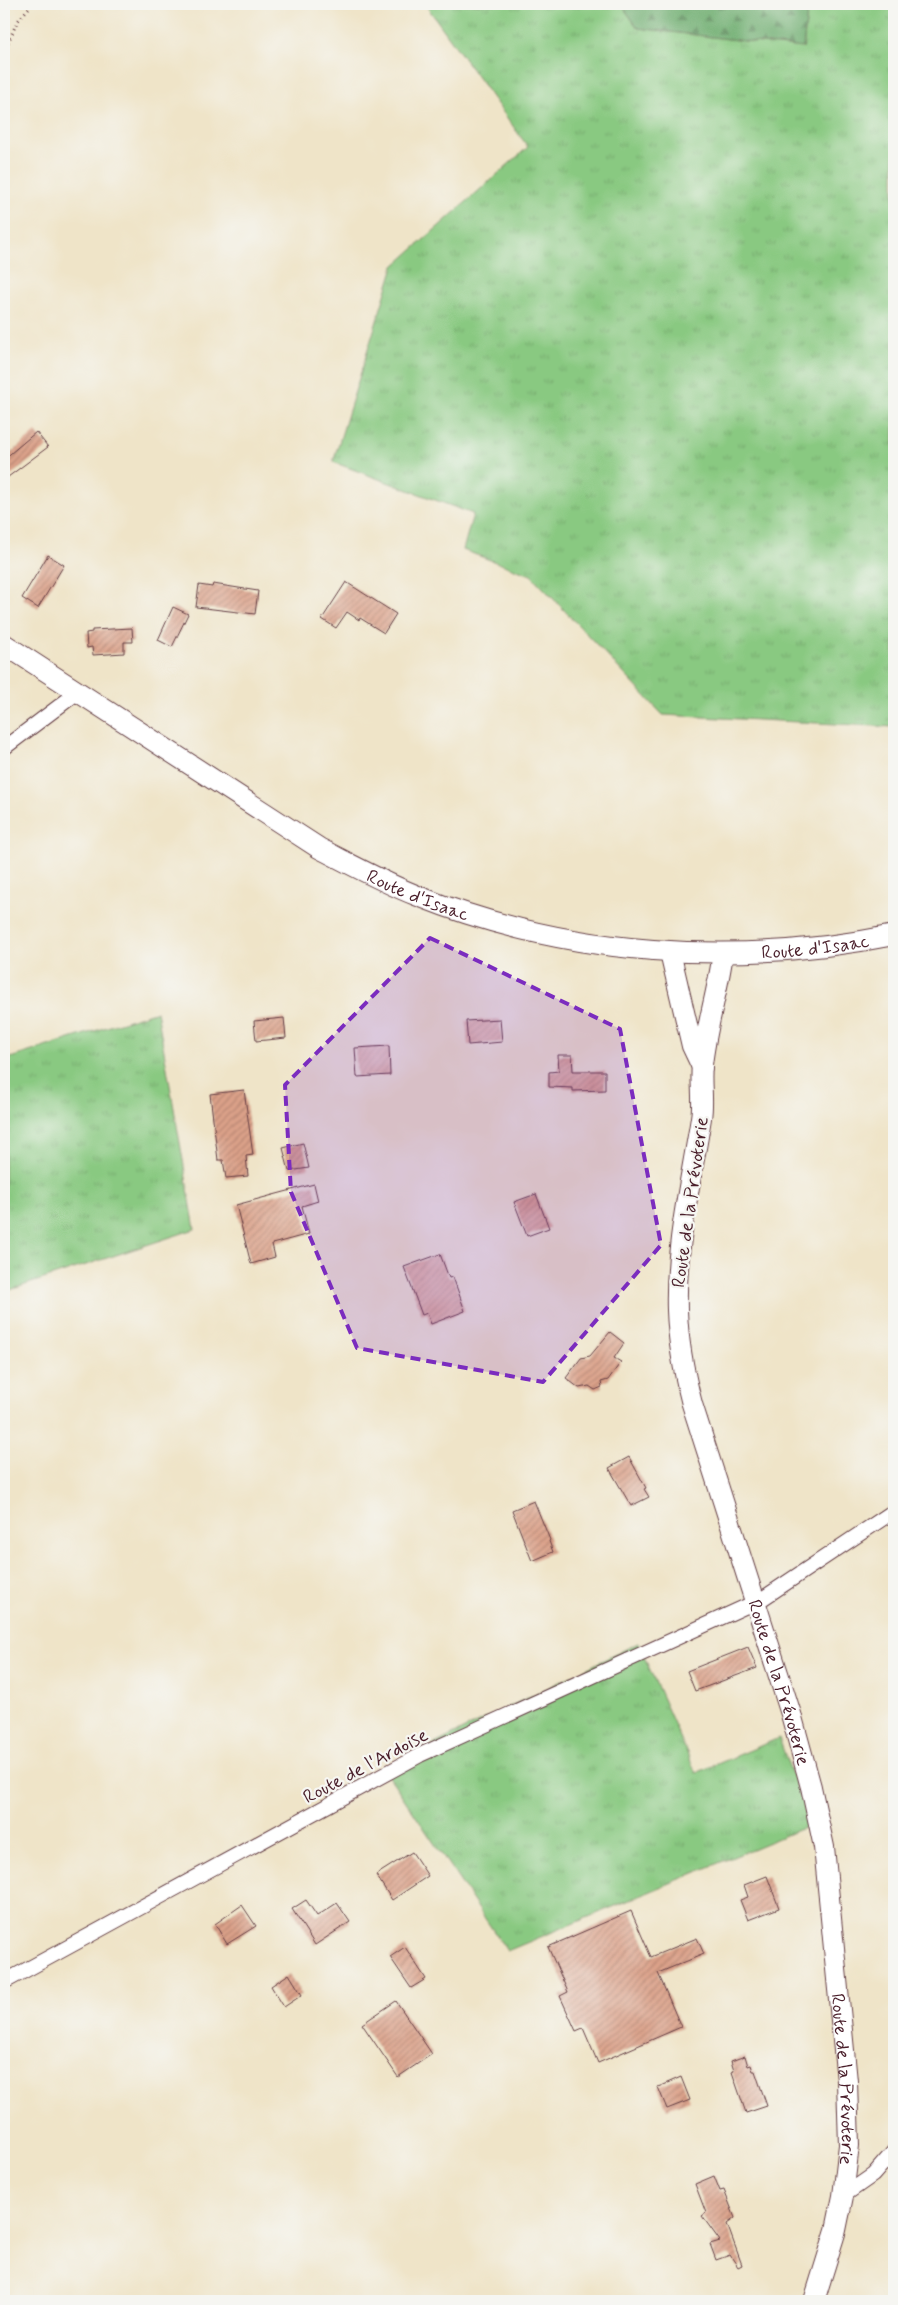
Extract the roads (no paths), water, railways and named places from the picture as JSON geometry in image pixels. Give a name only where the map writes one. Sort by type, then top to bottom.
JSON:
[{"type":"street","name":"Route d'Isaac","points":[[4,644],[319,848],[418,896],[480,917],[556,936],[670,952],[723,953],[813,949],[894,935]]},
{"type":"street","points":[[4,748],[78,692]]},
{"type":"street","name":"Route de la Prévoterie","points":[[670,952],[692,1046],[702,1066]]},
{"type":"street","name":"Route de la Prévoterie","points":[[723,953],[702,1066],[701,1117],[692,1160],[678,1259],[678,1328],[692,1404],[791,1714],[811,1787],[824,1847],[847,2081],[849,2144],[843,2196],[826,2268],[814,2301]]},
{"type":"street","name":"Route de l'Ardoise","points":[[4,1982],[420,1755],[754,1602],[894,1511]]},
{"type":"street","points":[[843,2196],[872,2175],[894,2151]]}]
